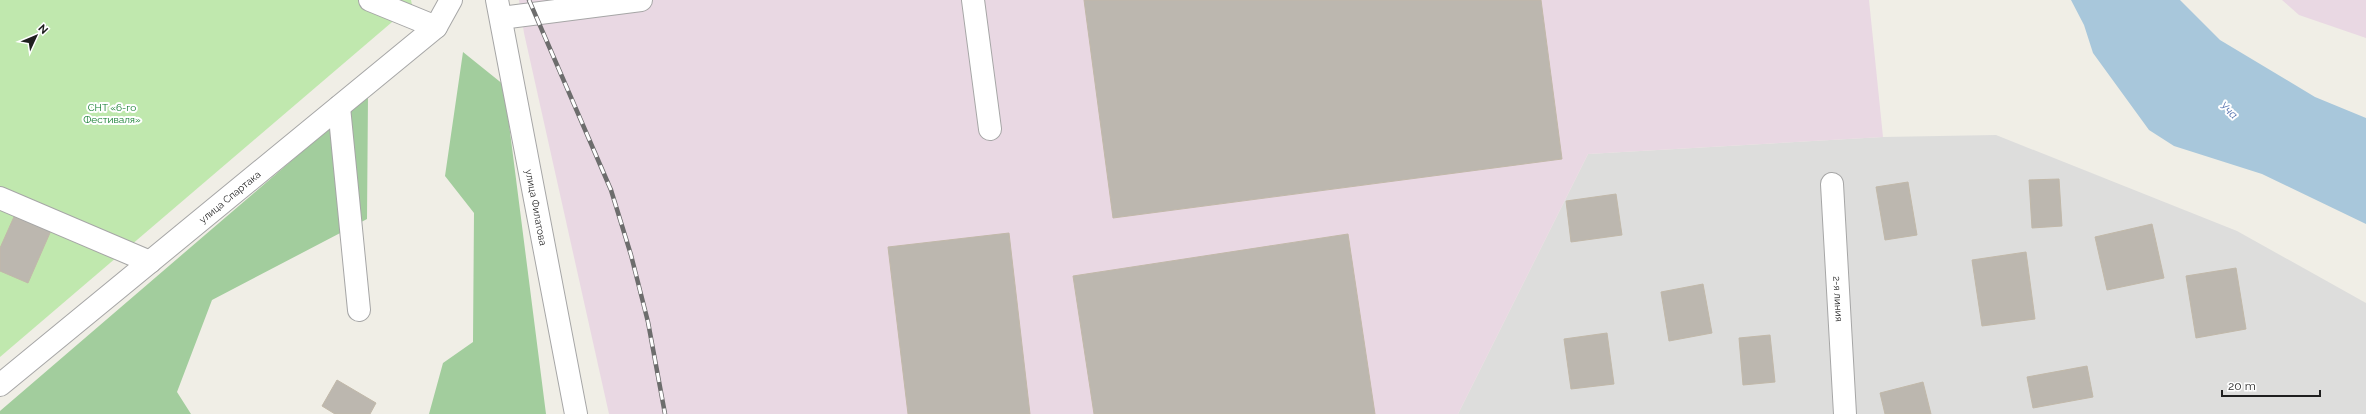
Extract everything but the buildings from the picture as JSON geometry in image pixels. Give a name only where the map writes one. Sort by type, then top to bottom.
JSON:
[{"type":"street","points":[[370,0],[436,27]]},
{"type":"street","name":"улица Спартака","points":[[0,385],[436,27],[451,0]]},
{"type":"street","points":[[499,9],[641,0]]},
{"type":"street","points":[[973,0],[990,129]]},
{"type":"street","name":"улица Филатова","points":[[499,9],[576,414]]},
{"type":"street","points":[[339,107],[360,310]]},
{"type":"street","name":"2-я линия","points":[[1832,184],[1845,414]]},
{"type":"street","points":[[0,198],[150,262]]},
{"type":"shaded area","points":[[519,0],[1869,0],[1883,137],[1588,154],[1458,414],[609,414],[524,33]]},
{"type":"shaded area","points":[[2282,0],[2366,0],[2366,38],[2299,15]]},
{"type":"shaded area","points":[[1996,135],[2237,231],[2366,303],[2366,414],[1458,414],[1588,154],[1883,137]]},
{"type":"green space","name":"СНТ «6-го Фестиваля»","points":[[0,0],[411,0],[412,5],[0,357]]},
{"type":"green space","points":[[463,52],[504,85],[546,414],[429,414],[443,363],[473,342],[474,213],[445,176]]},
{"type":"green space","points":[[368,95],[367,219],[212,300],[177,392],[191,414],[0,414],[0,411]]},
{"type":"water","name":"Уча","points":[[2071,0],[2180,0],[2220,40],[2315,97],[2366,118],[2366,224],[2262,174],[2174,146],[2149,130],[2093,53],[2084,25]]},
{"type":"railway","points":[[529,0],[611,190],[631,255],[648,322],[665,414]]}]
